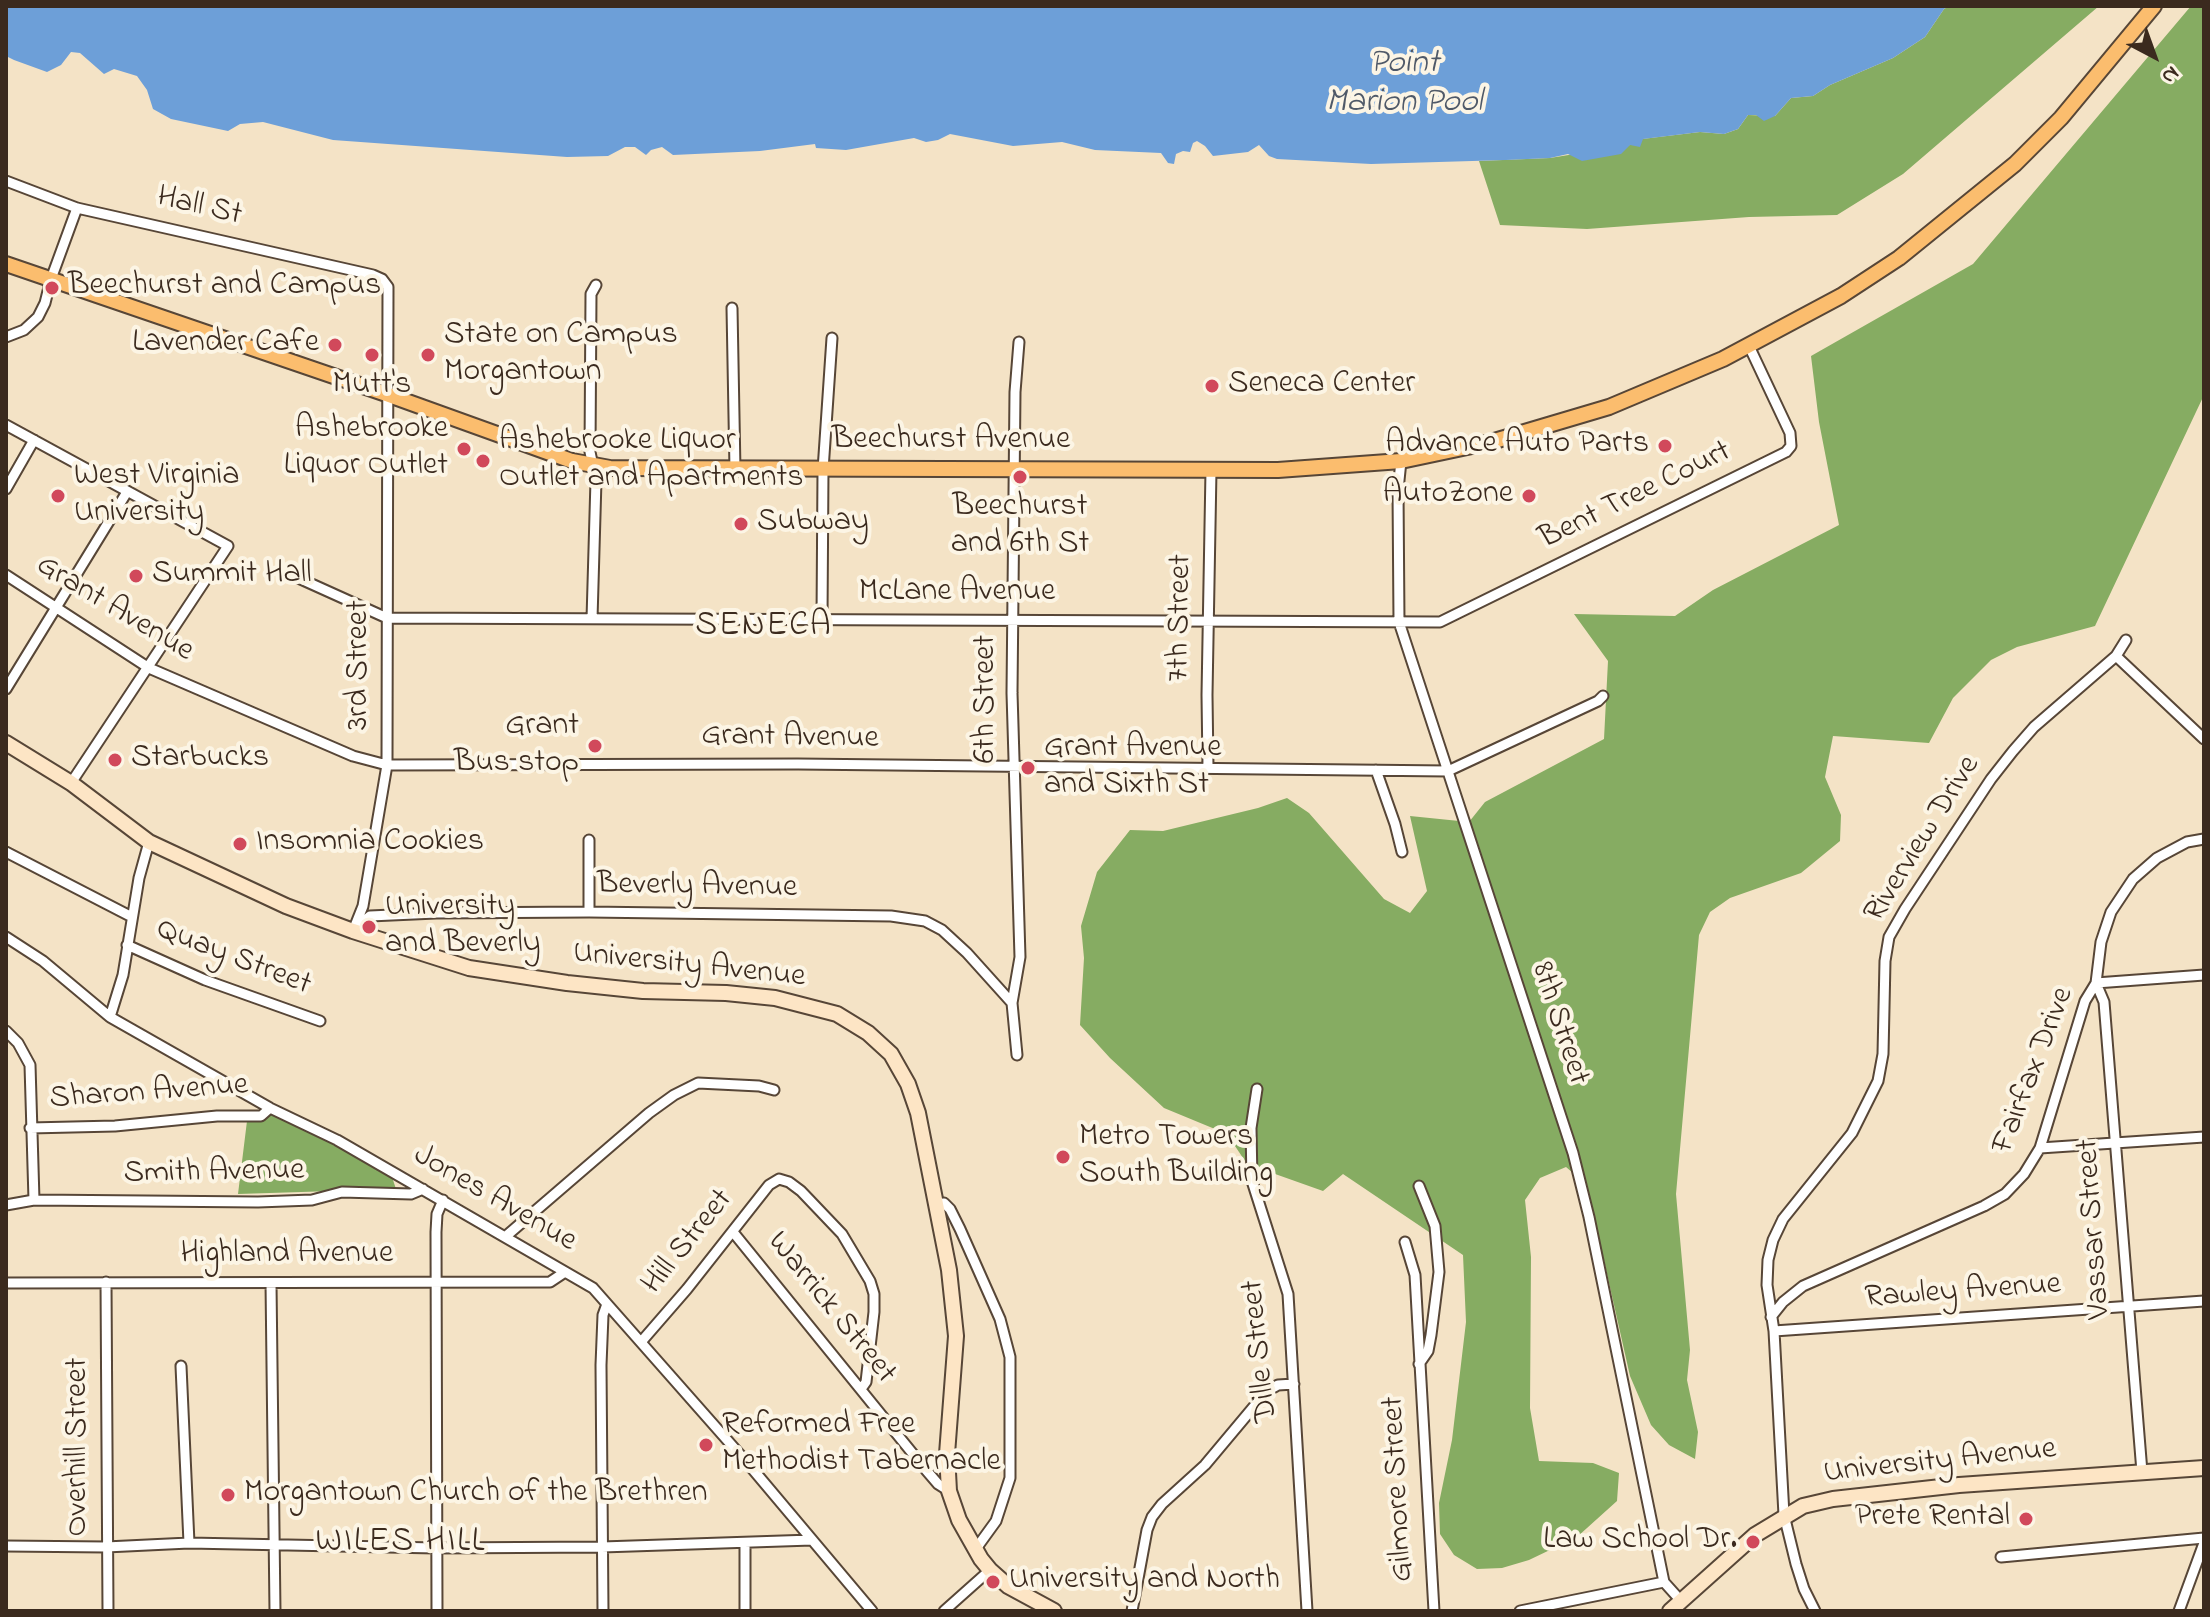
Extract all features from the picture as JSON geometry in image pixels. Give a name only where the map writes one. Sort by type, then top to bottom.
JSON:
[{"type":"main road","name":"Beechurst Avenue","points":[[6,264],[572,461],[610,468],[1278,470],[1401,461],[1553,425],[1662,386],[1749,346],[1841,296],[1899,258],[2015,164],[2061,118],[2154,6]]},
{"type":"street","name":"Hall St","points":[[6,181],[77,208],[338,266],[382,279]]},
{"type":"street","points":[[6,337],[24,330],[38,317],[77,208]]},
{"type":"street","name":"3rd Street","points":[[353,931],[363,906],[387,765],[388,287],[382,279]]},
{"type":"street","points":[[592,619],[596,480],[590,452],[591,294],[596,285]]},
{"type":"street","points":[[732,308],[735,470]]},
{"type":"street","points":[[822,619],[823,470],[832,338]]},
{"type":"street","name":"6th Street","points":[[1017,1055],[1012,1003],[1020,957],[1012,693],[1015,392],[1019,342]]},
{"type":"street","name":"Bent Tree Court","points":[[1399,622],[1440,622],[1786,452],[1791,446],[1790,433],[1749,346]]},
{"type":"street","points":[[6,425],[228,546],[71,783]]},
{"type":"street","points":[[6,489],[34,440]]},
{"type":"street","name":"8th Street","points":[[1401,461],[1398,490],[1399,622],[1573,1153],[1664,1582]]},
{"type":"street","name":"7th Street","points":[[1208,767],[1211,470]]},
{"type":"street","points":[[6,689],[127,492]]},
{"type":"street","name":"McLane Avenue","points":[[285,572],[387,618],[1399,622]]},
{"type":"street","name":"Grant Avenue","points":[[6,575],[149,668],[353,756],[387,765],[798,764],[1448,771],[1603,696]]},
{"type":"street","name":"Riverview Drive","points":[[1815,1611],[1804,1589],[1784,1515],[1774,1331],[1770,1317],[1768,1260],[1773,1240],[1783,1219],[1852,1133],[1878,1081],[1883,1054],[1883,992],[1889,937],[1905,909],[2013,751],[2034,727],[2116,656],[2126,640]]},
{"type":"street","points":[[2116,656],[2204,739]]},
{"type":"street","name":"University Avenue","points":[[6,743],[71,783],[149,842],[286,906],[353,931],[469,968],[578,985],[775,998],[837,1014],[868,1033],[891,1054],[908,1084],[918,1113],[955,1311],[947,1454],[949,1491],[959,1520],[990,1570],[1008,1586],[1054,1611]]},
{"type":"street","points":[[1376,770],[1402,852]]},
{"type":"street","name":"Fairfax Drive","points":[[1770,1317],[1803,1286],[1972,1212],[2005,1194],[2024,1174],[2040,1148],[2085,1001],[2096,983],[2101,942],[2111,912],[2133,879],[2157,858],[2187,842],[2204,839]]},
{"type":"street","points":[[589,840],[589,912]]},
{"type":"street","points":[[110,1017],[123,975],[149,842]]},
{"type":"street","name":"Quay Street","points":[[6,852],[132,917]]},
{"type":"street","name":"Beverly Avenue","points":[[353,931],[370,916],[589,912],[891,916],[925,921],[942,930],[1012,1003]]},
{"type":"street","name":"Jones Avenue","points":[[6,937],[43,961],[110,1017],[270,1108],[337,1140],[593,1288],[872,1611]]},
{"type":"street","name":"Quay Street","points":[[127,945],[205,980],[320,1021]]},
{"type":"street","points":[[2096,983],[2204,975]]},
{"type":"street","name":"Vassar Street","points":[[2096,983],[2104,1002],[2142,1472]]},
{"type":"street","points":[[6,1031],[18,1043],[30,1065],[34,1200]]},
{"type":"street","points":[[505,1237],[674,1095],[698,1083],[759,1086],[774,1090]]},
{"type":"street","name":"Dille Street","points":[[1257,1089],[1251,1128],[1252,1181],[1288,1294],[1307,1611]]},
{"type":"street","name":"Sharon Avenue","points":[[30,1128],[115,1126],[217,1116],[261,1116],[270,1108]]},
{"type":"street","points":[[2040,1148],[2204,1137]]},
{"type":"street","name":"Hill Street","points":[[641,1342],[769,1185],[779,1179],[801,1191],[842,1234],[870,1281],[874,1312],[866,1382],[861,1389]]},
{"type":"street","name":"Gilmore Street","points":[[1419,1186],[1435,1226],[1439,1272],[1428,1351],[1419,1364]]},
{"type":"street","name":"Smith Avenue","points":[[6,1205],[34,1200],[312,1200],[342,1192],[411,1194],[423,1189]]},
{"type":"street","points":[[437,1611],[436,1282],[437,1214],[443,1200]]},
{"type":"street","points":[[936,1204],[944,1203],[950,1209],[1000,1319],[1010,1357],[1010,1478],[996,1521],[975,1550]]},
{"type":"street","name":"Warrick Street","points":[[733,1232],[938,1484],[949,1491]]},
{"type":"street","name":"Gilmore Street","points":[[1405,1242],[1415,1275],[1434,1611]]},
{"type":"street","name":"Highland Avenue","points":[[6,1283],[550,1282],[565,1272]]},
{"type":"street","name":"Overhill Street","points":[[106,1282],[108,1611]]},
{"type":"street","points":[[271,1283],[275,1611]]},
{"type":"street","name":"Rawley Avenue","points":[[1774,1331],[2204,1301]]},
{"type":"street","points":[[603,1611],[601,1365],[603,1315],[607,1304]]},
{"type":"street","points":[[181,1366],[189,1543]]},
{"type":"street","points":[[1132,1611],[1152,1517],[1205,1465],[1267,1391],[1278,1385],[1294,1384]]},
{"type":"street","name":"University Avenue","points":[[1676,1606],[1746,1542],[1784,1515],[1803,1506],[1833,1499],[1959,1485],[2204,1468]]},
{"type":"street","points":[[6,1546],[106,1547],[189,1543],[436,1548],[602,1547],[812,1540]]},
{"type":"street","points":[[2001,1557],[2204,1541],[2179,1611]]},
{"type":"street","points":[[745,1544],[745,1611]]},
{"type":"street","points":[[944,1611],[990,1570]]},
{"type":"street","points":[[1520,1611],[1664,1582],[1676,1606]]},
{"type":"green space","points":[[1949,6],[2099,6],[1903,174],[1837,215],[1749,217],[1587,229],[1500,225],[1479,161],[1550,158],[1630,145],[1642,139],[1700,132],[1724,134],[1738,129],[1748,115],[1775,116],[1791,98],[1813,96],[1830,85],[1893,58],[1925,37]]},
{"type":"green space","points":[[2191,6],[2204,6],[2204,395],[2095,626],[2017,647],[1991,660],[1953,698],[1929,743],[1833,736],[1825,777],[1841,815],[1840,841],[1801,873],[1730,898],[1710,912],[1699,935],[1676,1194],[1690,1350],[1687,1380],[1698,1432],[1695,1459],[1669,1445],[1651,1425],[1630,1376],[1587,1185],[1566,1167],[1540,1178],[1525,1200],[1531,1257],[1530,1408],[1539,1461],[1593,1463],[1619,1473],[1617,1501],[1577,1537],[1529,1560],[1502,1568],[1477,1569],[1454,1555],[1440,1534],[1439,1503],[1452,1440],[1466,1322],[1463,1255],[1343,1174],[1323,1191],[1247,1164],[1227,1134],[1164,1108],[1110,1058],[1080,1025],[1084,958],[1081,926],[1097,872],[1130,830],[1163,831],[1287,798],[1309,813],[1384,899],[1410,913],[1427,891],[1410,816],[1469,822],[1485,802],[1604,739],[1608,661],[1574,614],[1675,616],[1713,590],[1839,525],[1819,422],[1811,356],[1973,264]]},
{"type":"green space","points":[[271,1113],[392,1177],[396,1189],[238,1194],[247,1121]]},
{"type":"water","name":"Point Marion Pool","points":[[6,6],[1949,6],[1925,37],[1893,58],[1830,85],[1813,96],[1791,98],[1775,116],[1764,121],[1756,115],[1748,115],[1738,129],[1724,134],[1700,132],[1643,139],[1640,147],[1630,145],[1621,154],[1582,161],[1568,154],[1550,158],[1371,164],[1277,159],[1269,156],[1259,145],[1248,152],[1213,156],[1197,141],[1190,152],[1176,154],[1174,164],[1168,163],[1161,153],[1095,150],[1062,142],[1013,146],[950,134],[926,142],[914,138],[846,150],[816,148],[815,144],[760,151],[673,155],[662,147],[646,155],[635,147],[625,147],[608,156],[567,157],[333,140],[263,122],[240,124],[228,131],[171,119],[153,109],[147,90],[137,76],[114,69],[104,74],[80,53],[71,52],[61,65],[47,72],[6,56]]},
{"type":"place","name":"Beechurst and Campus","points":[[52,288]]},
{"type":"place","name":"Lavender Cafe","points":[[335,345]]},
{"type":"place","name":"Mutt's","points":[[372,355]]},
{"type":"place","name":"State on Campus Morgantown","points":[[428,355]]},
{"type":"place","name":"Seneca Center","points":[[1212,386]]},
{"type":"place","name":"Advance Auto Parts","points":[[1665,446]]},
{"type":"place","name":"Ashebrooke Liquor Outlet","points":[[464,449]]},
{"type":"place","name":"Ashebrooke Liquor Outlet and Apartments","points":[[483,461]]},
{"type":"place","name":"Beechurst and 6th St","points":[[1020,477]]},
{"type":"place","name":"West Virginia University","points":[[58,496]]},
{"type":"place","name":"AutoZone","points":[[1529,496]]},
{"type":"place","name":"Subway","points":[[741,524]]},
{"type":"place","name":"Summit Hall","points":[[136,576]]},
{"type":"place","name":"Grant Bus stop","points":[[595,746]]},
{"type":"place","name":"Starbucks","points":[[115,760]]},
{"type":"place","name":"Grant Avenue and Sixth St","points":[[1028,768]]},
{"type":"place","name":"Insomnia Cookies","points":[[240,844]]},
{"type":"place","name":"University and Beverly","points":[[369,927]]},
{"type":"place","name":"Metro Towers South Building","points":[[1063,1157]]},
{"type":"place","name":"Reformed Free Methodist Tabernacle","points":[[706,1445]]},
{"type":"place","name":"Morgantown Church of the Brethren","points":[[228,1495]]},
{"type":"place","name":"Prete Rental","points":[[2026,1519]]},
{"type":"place","name":"Law School Dr.","points":[[1753,1542]]},
{"type":"place","name":"University and North","points":[[993,1582]]},
{"type":"district","name":"SENECA","points":[[764,628]]},
{"type":"district","name":"WILES HILL","points":[[401,1544]]}]
